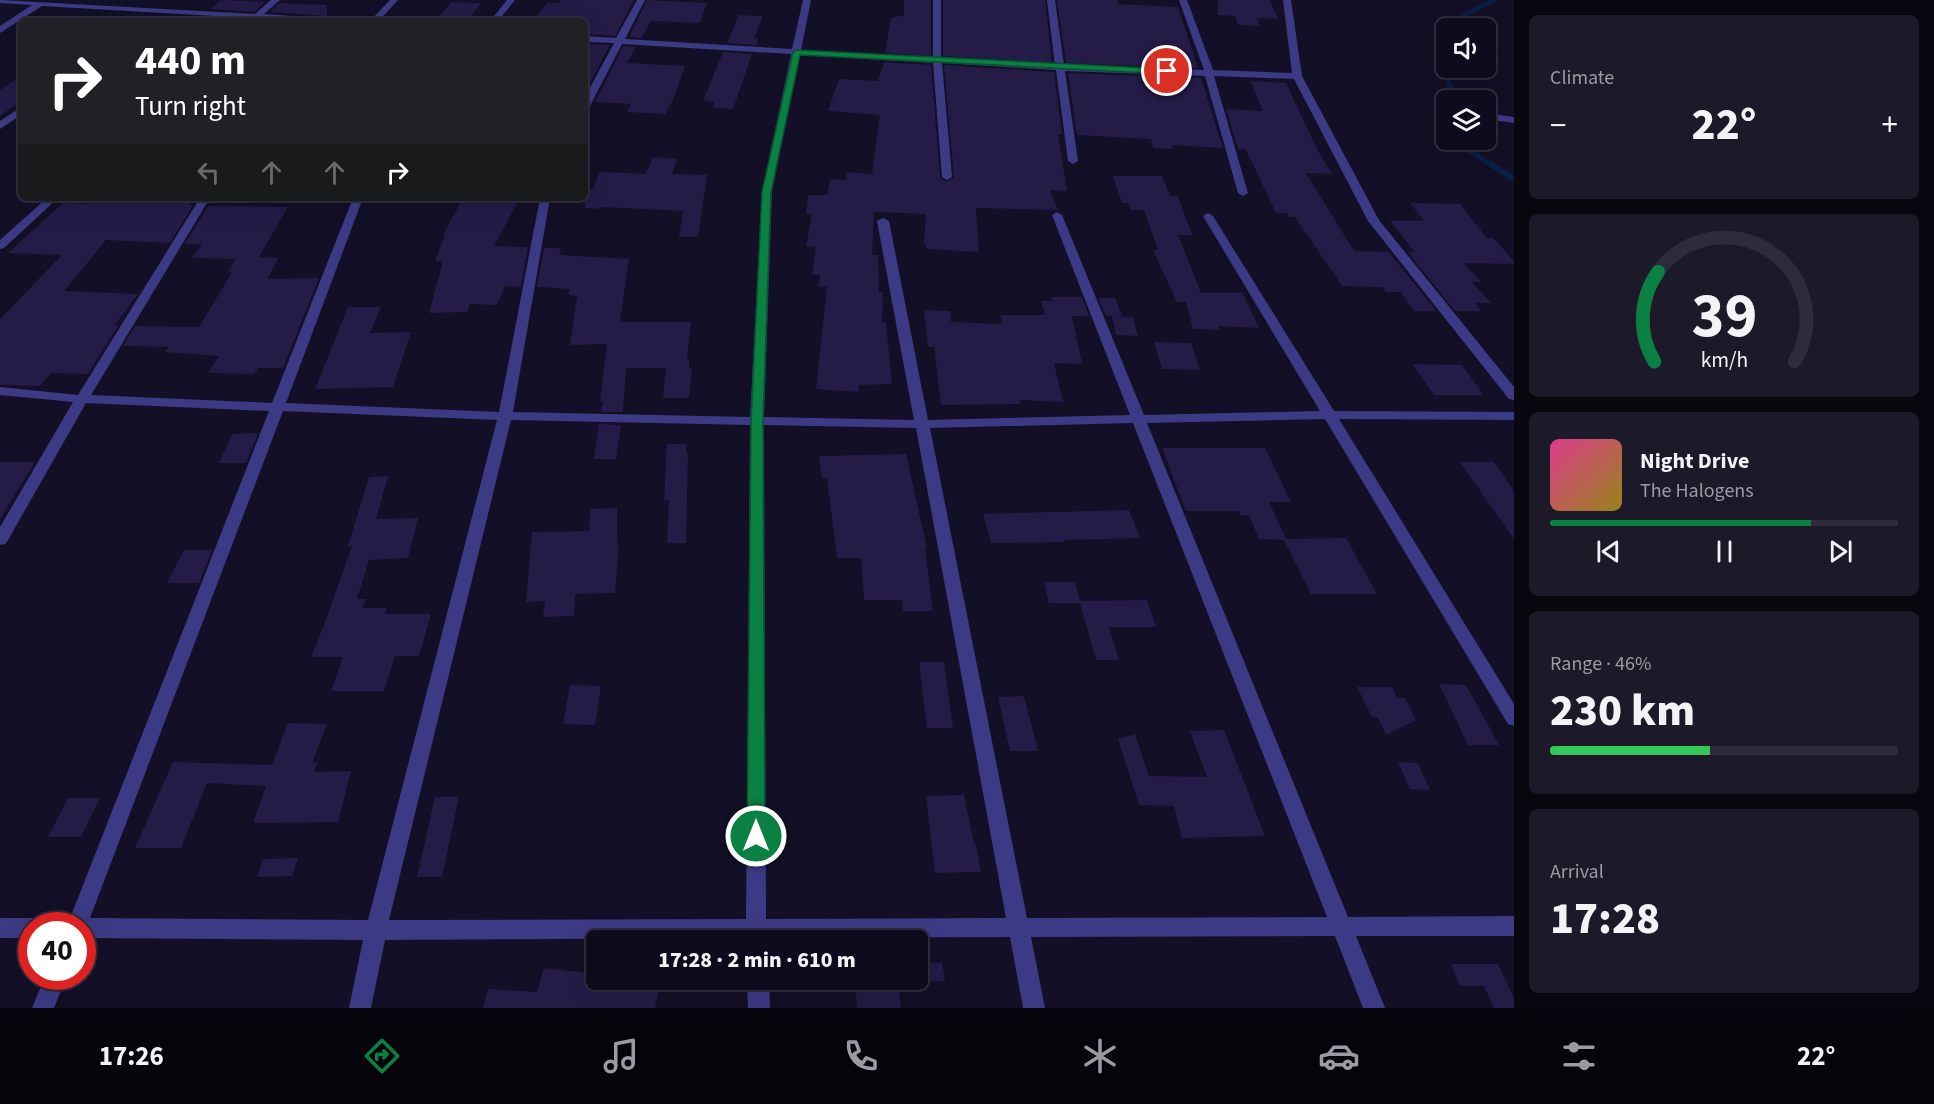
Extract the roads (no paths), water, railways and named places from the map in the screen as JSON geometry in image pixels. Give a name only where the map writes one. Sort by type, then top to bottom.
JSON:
[{"type":"street","points":[[141,18],[165,0]]},
{"type":"street","points":[[255,18],[276,0]]},
{"type":"street","points":[[377,18],[394,0]]},
{"type":"street","points":[[496,18],[511,0]]},
{"type":"street","points":[[588,100],[640,0]]},
{"type":"street","points":[[756,930],[757,420],[767,192],[807,0]]},
{"type":"street","points":[[937,0],[938,60],[947,177]]},
{"type":"street","points":[[1051,0],[1073,161]]},
{"type":"street","points":[[1183,0],[1209,73],[1243,193]]},
{"type":"street","points":[[1287,0],[1297,76],[1374,221],[1514,396]]},
{"type":"street","points":[[0,1],[43,2],[243,18]]},
{"type":"street","points":[[18,18],[43,2]]},
{"type":"street","points":[[0,30],[18,18]]},
{"type":"street","points":[[588,39],[1061,68],[1297,76]]},
{"type":"street","points":[[0,126],[18,112]]},
{"type":"street","points":[[1496,118],[1514,120]]},
{"type":"street","points":[[0,246],[50,201]]},
{"type":"street","points":[[0,540],[82,399],[203,201]]},
{"type":"street","points":[[82,912],[357,201]]},
{"type":"street","points":[[360,1008],[376,930],[505,416],[544,201]]},
{"type":"street","points":[[1057,215],[1136,418],[1374,1008]]},
{"type":"street","points":[[1208,216],[1514,719]]},
{"type":"street","points":[[883,221],[1034,1008]]},
{"type":"street","points":[[0,391],[82,399],[505,416],[922,424],[1328,415],[1514,416]]},
{"type":"street","points":[[920,930],[1018,927],[1514,926]]},
{"type":"street","points":[[0,928],[18,928]]},
{"type":"street","points":[[96,928],[586,933]]},
{"type":"street","points":[[43,1008],[50,990]]},
{"type":"street","points":[[758,990],[759,1008]]},
{"type":"waterway","points":[[1452,90],[1437,50],[1437,29],[1454,25],[1466,14],[1494,0]]},
{"type":"waterway","points":[[1470,150],[1493,166]]},
{"type":"waterway","points":[[1491,164],[1514,179]]}]
